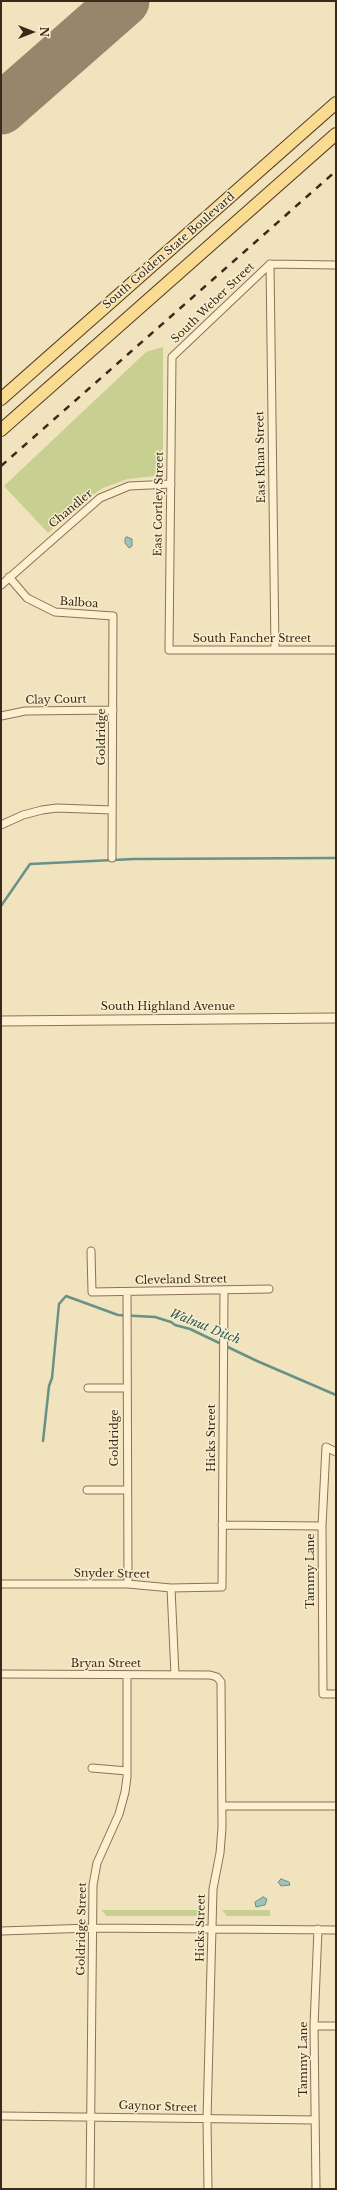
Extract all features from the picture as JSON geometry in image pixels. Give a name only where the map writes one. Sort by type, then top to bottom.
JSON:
[{"type":"main road","name":"South Golden State Boulevard","points":[[1,399],[336,103]]},
{"type":"main road","name":"South Golden State Boulevard","points":[[1,430],[336,134]]},
{"type":"street","points":[[270,264],[336,265]]},
{"type":"street","name":"South Weber Street","points":[[172,357],[270,264]]},
{"type":"street","name":"East Khan Street","points":[[270,264],[275,650]]},
{"type":"street","name":"East Cortley Street","points":[[169,650],[172,357]]},
{"type":"street","name":"Chandler","points":[[1,585],[100,498],[129,486],[171,484]]},
{"type":"street","name":"Balboa","points":[[10,577],[27,598],[51,610],[66,614],[113,616]]},
{"type":"street","name":"Goldridge","points":[[112,858],[113,616]]},
{"type":"street","name":"South Fancher Street","points":[[169,650],[336,650]]},
{"type":"street","name":"Clay Court","points":[[1,716],[25,711],[113,710]]},
{"type":"street","points":[[1,825],[23,815],[42,810],[57,808],[112,810]]},
{"type":"street","name":"South Highland Avenue","points":[[1,1021],[336,1018]]},
{"type":"street","name":"Cleveland Street","points":[[91,1251],[92,1292],[269,1289]]},
{"type":"street","name":"Hicks Street","points":[[222,1587],[224,1290]]},
{"type":"street","name":"Goldridge","points":[[127,1292],[126,1490],[128,1584]]},
{"type":"street","points":[[88,1388],[127,1388]]},
{"type":"street","name":"Tammy Lane","points":[[336,1452],[326,1447],[322,1526],[323,1694],[336,1694]]},
{"type":"street","points":[[87,1490],[126,1490]]},
{"type":"street","points":[[222,1525],[322,1526]]},
{"type":"street","name":"Snyder Street","points":[[1,1584],[128,1584],[171,1588],[222,1587]]},
{"type":"street","points":[[171,1588],[175,1675]]},
{"type":"street","name":"Bryan Street","points":[[1,1674],[210,1675]]},
{"type":"street","name":"Goldridge Street","points":[[90,2189],[91,1928],[94,1874],[101,1851],[123,1803],[127,1772],[127,1675]]},
{"type":"street","name":"Hicks Street","points":[[208,2189],[207,2120],[212,1889],[221,1844],[222,1806],[222,1686],[220,1680],[210,1675]]},
{"type":"street","points":[[92,1768],[127,1772]]},
{"type":"street","points":[[222,1806],[336,1806]]},
{"type":"street","points":[[1,1931],[91,1928],[336,1930]]},
{"type":"street","name":"Tammy Lane","points":[[316,2189],[314,2026],[318,1929]]},
{"type":"street","points":[[314,2026],[336,2026]]},
{"type":"street","name":"Gaynor Street","points":[[1,2116],[91,2116],[207,2120],[315,2120]]},
{"type":"green space","points":[[163,347],[163,469],[156,476],[128,479],[103,488],[82,502],[48,533],[4,486],[146,352]]},
{"type":"green space","points":[[101,1910],[203,1910],[198,1916],[107,1916]]},
{"type":"green space","points":[[222,1910],[270,1910],[270,1916],[227,1916]]},
{"type":"water","points":[[127,537],[132,539],[132,546],[129,548],[125,543],[125,538]]},
{"type":"water","points":[[281,1879],[289,1882],[290,1885],[281,1886],[278,1882]]},
{"type":"water","points":[[263,1897],[267,1899],[265,1905],[256,1907],[255,1902]]},
{"type":"waterway","points":[[1,906],[30,864],[134,859],[336,858]]},
{"type":"waterway","name":"Walnut Ditch","points":[[43,1441],[49,1386],[52,1378],[59,1304],[66,1296],[118,1315],[155,1317],[171,1322],[175,1325],[190,1329],[257,1361],[336,1395]]},
{"type":"runway","points":[[1,109],[124,1]]},
{"type":"railway","points":[[1,466],[336,171]]}]
